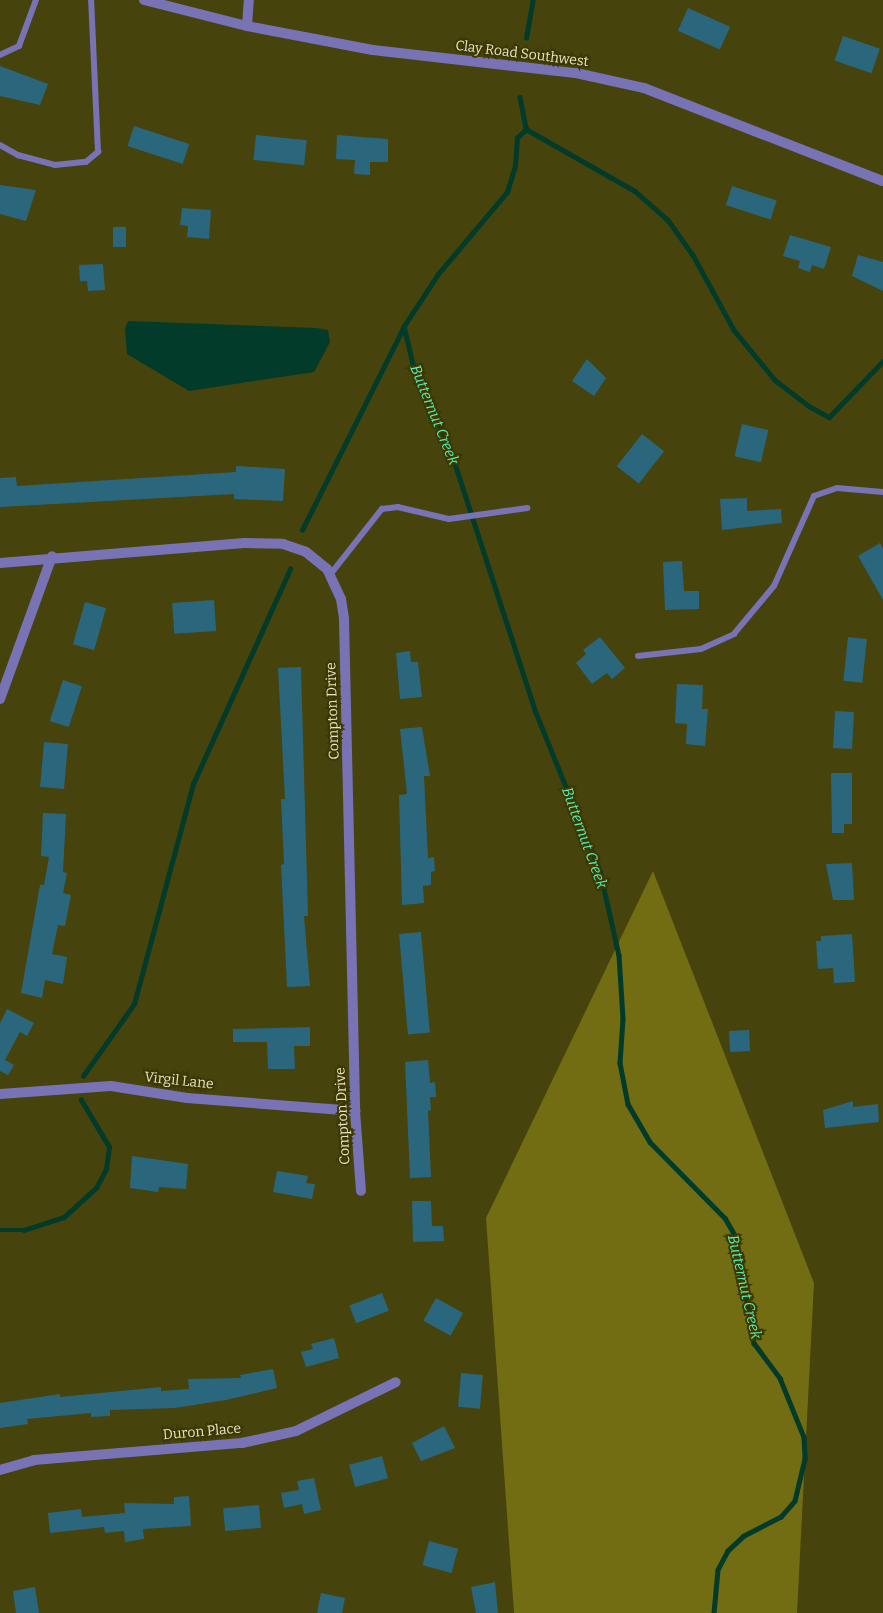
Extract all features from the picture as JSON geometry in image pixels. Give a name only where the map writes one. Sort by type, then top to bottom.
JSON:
[{"type":"street","name":"Clay Road Southwest","points":[[144,0],[247,26],[373,50],[576,72],[644,88],[883,181]]},
{"type":"street","points":[[247,26],[249,0]]},
{"type":"street","name":"Compton Drive","points":[[0,563],[52,556],[283,544],[306,552],[330,575],[341,599],[344,619],[355,1111],[361,1191]]},
{"type":"street","points":[[0,699],[52,556]]},
{"type":"street","name":"Virgil Lane","points":[[0,1094],[111,1086],[187,1098],[355,1111]]},
{"type":"street","name":"Duron Place","points":[[0,1470],[34,1460],[242,1444],[296,1431],[396,1382]]},
{"type":"lane","points":[[0,55],[19,46],[36,0]]},
{"type":"lane","points":[[0,145],[18,155],[55,165],[86,162],[98,152],[91,0]]},
{"type":"lane","points":[[638,656],[702,649],[734,634],[774,586],[814,496],[837,488],[883,492]]},
{"type":"lane","points":[[330,575],[382,509],[398,507],[449,520],[526,508]]},
{"type":"shaded area","points":[[128,321],[316,328],[328,330],[330,342],[314,372],[189,391],[127,354],[125,329]]},
{"type":"shaded area","points":[[653,871],[814,1283],[797,1613],[514,1613],[486,1218]]},
{"type":"building","points":[[688,8],[730,27],[720,50],[678,31]]},
{"type":"building","points":[[843,36],[880,49],[871,73],[835,61]]},
{"type":"building","points":[[0,66],[48,84],[40,105],[0,96]]},
{"type":"building","points":[[134,126],[189,144],[183,164],[128,146]]},
{"type":"building","points":[[256,135],[307,140],[304,165],[253,160]]},
{"type":"building","points":[[337,135],[388,139],[388,162],[370,162],[370,175],[354,174],[355,160],[336,159]]},
{"type":"building","points":[[0,185],[36,190],[26,221],[0,214]]},
{"type":"building","points":[[732,186],[777,201],[771,220],[726,205]]},
{"type":"building","points":[[182,208],[211,210],[209,239],[187,237],[188,226],[180,225]]},
{"type":"building","points":[[113,227],[126,227],[126,247],[113,247]]},
{"type":"building","points":[[790,235],[831,247],[824,269],[812,265],[810,272],[798,268],[800,261],[783,256]]},
{"type":"building","points":[[858,255],[883,262],[883,291],[852,276]]},
{"type":"building","points":[[103,264],[105,290],[88,291],[87,281],[80,281],[79,265]]},
{"type":"building","points":[[587,359],[606,378],[594,396],[572,381]]},
{"type":"building","points":[[742,424],[768,430],[761,462],[735,456]]},
{"type":"building","points":[[642,434],[664,451],[639,484],[617,466]]},
{"type":"building","points":[[236,466],[285,469],[283,501],[234,499],[234,494],[0,507],[0,478],[16,477],[17,486],[236,472]]},
{"type":"building","points":[[747,498],[747,511],[781,509],[782,523],[722,530],[720,499]]},
{"type":"building","points":[[880,543],[883,549],[883,600],[858,556]]},
{"type":"building","points":[[682,561],[684,591],[699,591],[699,609],[665,610],[663,562]]},
{"type":"building","points":[[214,600],[216,631],[174,634],[172,603]]},
{"type":"building","points":[[85,602],[106,608],[94,650],[73,644]]},
{"type":"building","points":[[600,637],[625,668],[612,679],[607,673],[592,684],[576,663],[586,654],[583,650]]},
{"type":"building","points":[[848,637],[867,639],[862,683],[843,681]]},
{"type":"building","points":[[410,651],[411,662],[418,662],[422,697],[400,699],[396,653]]},
{"type":"building","points":[[301,667],[308,916],[304,916],[310,986],[287,987],[281,865],[284,864],[281,799],[285,799],[278,668]]},
{"type":"building","points":[[63,680],[82,686],[69,727],[50,721]]},
{"type":"building","points":[[677,684],[703,685],[702,709],[708,709],[705,746],[686,744],[687,724],[675,723]]},
{"type":"building","points":[[835,711],[854,712],[852,749],[833,748]]},
{"type":"building","points":[[422,727],[430,776],[424,776],[428,858],[434,857],[435,871],[431,872],[431,885],[423,886],[424,903],[402,905],[399,795],[407,794],[400,729]]},
{"type":"building","points":[[44,742],[68,744],[64,789],[40,787]]},
{"type":"building","points":[[831,773],[852,773],[852,824],[844,824],[844,833],[832,833]]},
{"type":"building","points":[[43,813],[66,814],[63,872],[67,873],[63,893],[71,895],[65,926],[58,925],[52,954],[67,957],[63,984],[45,980],[42,998],[21,993],[40,885],[44,885],[49,857],[41,856]]},
{"type":"building","points":[[852,863],[854,900],[833,900],[826,864]]},
{"type":"building","points":[[421,932],[430,1033],[408,1035],[399,934]]},
{"type":"building","points":[[852,934],[855,982],[834,983],[833,968],[818,969],[816,941],[821,941],[821,936]]},
{"type":"building","points":[[7,1009],[34,1023],[27,1036],[20,1032],[5,1060],[14,1065],[8,1075],[0,1071],[0,1023]]},
{"type":"building","points":[[310,1027],[310,1046],[294,1046],[295,1069],[268,1069],[267,1042],[233,1042],[233,1029]]},
{"type":"building","points":[[749,1030],[750,1051],[730,1052],[729,1031]]},
{"type":"building","points":[[428,1060],[430,1083],[435,1082],[436,1097],[430,1097],[431,1110],[428,1111],[431,1177],[410,1178],[405,1062]]},
{"type":"building","points":[[853,1101],[853,1107],[878,1104],[879,1122],[825,1128],[823,1110]]},
{"type":"building","points":[[132,1156],[188,1164],[186,1189],[159,1187],[158,1192],[130,1188]]},
{"type":"building","points":[[277,1171],[308,1176],[306,1183],[315,1184],[312,1199],[273,1192]]},
{"type":"building","points":[[412,1201],[431,1201],[432,1226],[443,1226],[444,1241],[413,1242]]},
{"type":"building","points":[[382,1293],[389,1311],[356,1323],[349,1306]]},
{"type":"building","points":[[436,1298],[463,1313],[451,1336],[423,1321]]},
{"type":"building","points":[[334,1338],[339,1358],[306,1367],[301,1352],[313,1349],[311,1344]]},
{"type":"building","points":[[273,1369],[277,1388],[226,1400],[175,1408],[110,1410],[110,1416],[91,1417],[91,1413],[27,1419],[28,1424],[0,1428],[0,1403],[60,1394],[60,1397],[161,1387],[161,1391],[189,1389],[188,1379],[241,1378],[240,1375]]},
{"type":"building","points":[[461,1373],[483,1375],[480,1409],[458,1407]]},
{"type":"building","points":[[444,1426],[455,1448],[421,1461],[412,1443]]},
{"type":"building","points":[[382,1456],[388,1478],[355,1487],[349,1465]]},
{"type":"building","points":[[314,1478],[321,1510],[304,1514],[302,1504],[284,1508],[281,1493],[299,1490],[297,1481]]},
{"type":"building","points":[[189,1496],[191,1526],[143,1529],[144,1539],[125,1542],[124,1531],[105,1533],[104,1527],[50,1533],[48,1513],[81,1509],[82,1517],[125,1513],[124,1503],[174,1504],[174,1497]]},
{"type":"building","points":[[259,1505],[261,1528],[225,1531],[223,1508]]},
{"type":"building","points":[[429,1541],[458,1549],[452,1573],[423,1565]]},
{"type":"building","points":[[495,1582],[498,1613],[476,1613],[471,1587]]},
{"type":"building","points":[[35,1587],[39,1613],[16,1613],[13,1591]]},
{"type":"building","points":[[321,1593],[345,1598],[342,1613],[317,1613]]},
{"type":"waterway","name":"Butternut Creek","points":[[526,38],[533,0]]},
{"type":"waterway","name":"Butternut Creek","points":[[520,97],[526,129]]},
{"type":"waterway","points":[[526,129],[635,191],[668,220],[693,255],[734,330],[775,380],[809,406],[829,417],[883,361]]},
{"type":"waterway","name":"Butternut Creek","points":[[302,530],[404,326],[438,274],[507,192],[515,166],[517,138],[526,129]]},
{"type":"waterway","name":"Butternut Creek","points":[[404,326],[415,372],[449,445],[535,710],[600,871],[619,955],[623,1019],[620,1063],[628,1104],[650,1142],[725,1218],[736,1237],[754,1343],[780,1378],[804,1437],[805,1459],[795,1501],[781,1517],[744,1536],[728,1551],[718,1570],[714,1613]]},
{"type":"waterway","points":[[83,1076],[134,1004],[193,784],[290,569]]},
{"type":"waterway","points":[[0,1230],[24,1230],[64,1217],[96,1188],[106,1169],[109,1147],[81,1100]]}]
